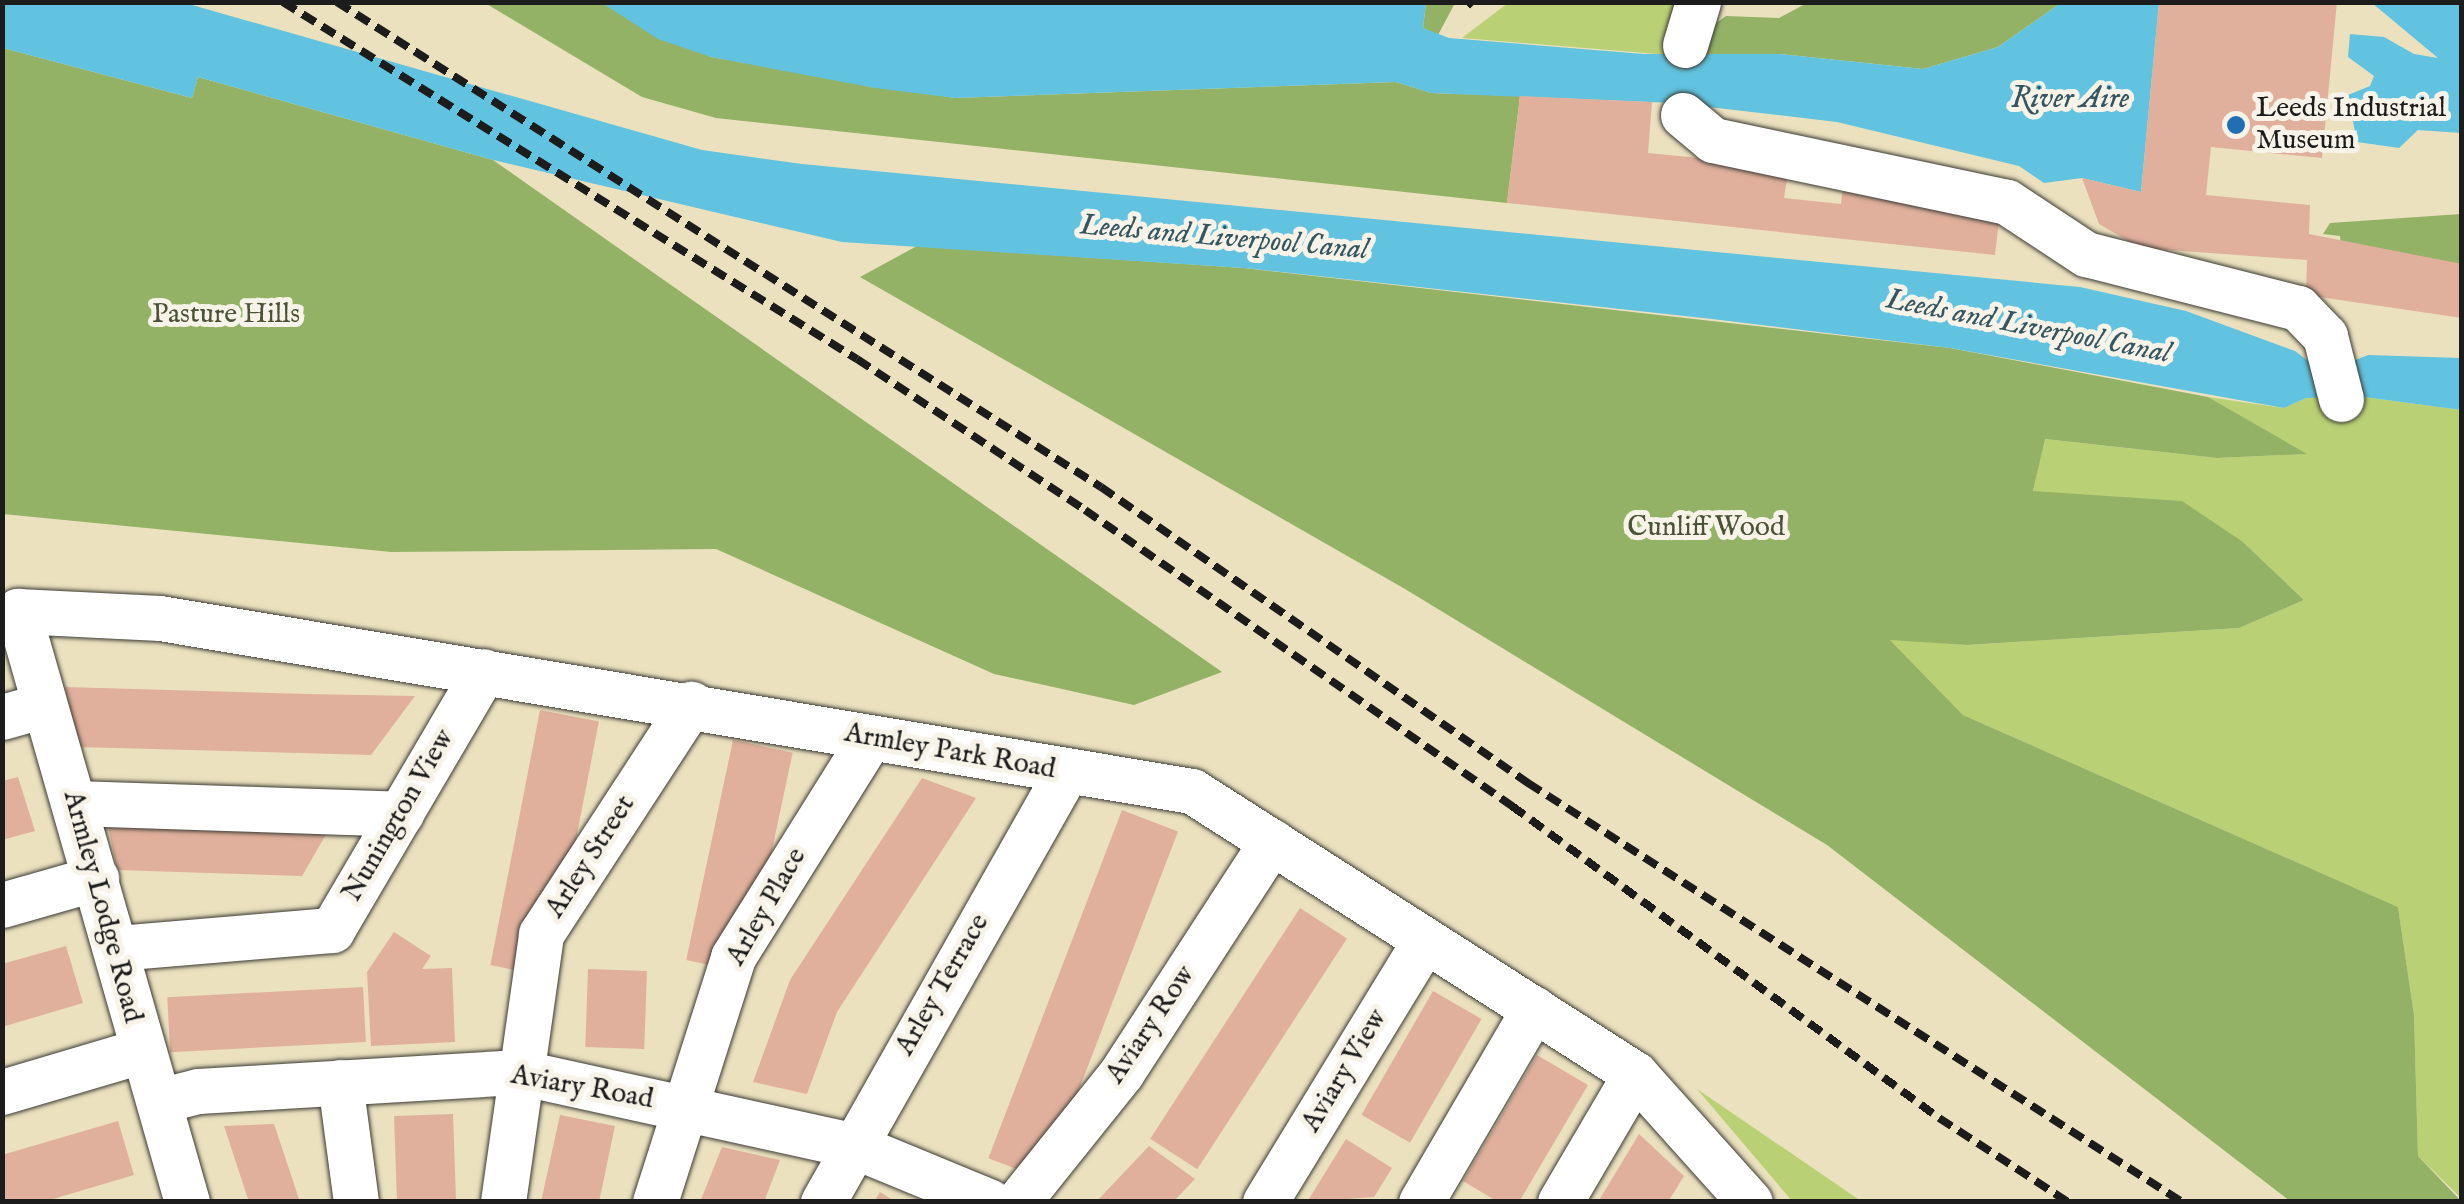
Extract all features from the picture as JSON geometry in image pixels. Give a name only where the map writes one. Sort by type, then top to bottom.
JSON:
[{"type":"street","points":[[1685,45],[1698,2]]},
{"type":"street","points":[[1683,115],[1713,140],[2007,202],[2086,254],[2298,308],[2325,336],[2341,399]]},
{"type":"street","name":"Armley Park Road","points":[[18,611],[160,618],[1192,791],[1635,1074],[1729,1192]]},
{"type":"street","name":"Armley Lodge Road","points":[[18,611],[23,711],[74,802],[116,948],[140,1051],[187,1202]]},
{"type":"street","name":"Nunington View","points":[[116,948],[332,930],[484,671]]},
{"type":"street","name":"Arley Street","points":[[503,1202],[540,934],[690,704]]},
{"type":"street","name":"Arley Place","points":[[655,1202],[733,957],[869,739]]},
{"type":"street","name":"Arley Terrace","points":[[823,1202],[1067,771]]},
{"type":"street","points":[[74,802],[401,814]]},
{"type":"street","name":"Aviary Row","points":[[1018,1202],[1122,1072],[1272,841]]},
{"type":"street","points":[[2,905],[96,878]]},
{"type":"street","name":"Aviary View","points":[[1266,1202],[1425,940]]},
{"type":"street","points":[[1420,1202],[1534,1009]]},
{"type":"street","points":[[2,1092],[140,1051]]},
{"type":"street","name":"Aviary Road","points":[[159,1102],[198,1091],[519,1072],[852,1145],[990,1202]]},
{"type":"street","points":[[1560,1202],[1635,1074]]},
{"type":"street","points":[[340,1082],[356,1202]]},
{"type":"green space","points":[[485,3],[602,3],[711,57],[955,98],[1396,82],[1431,93],[1520,96],[1507,203],[716,118],[642,97]]},
{"type":"green space","points":[[1426,3],[1455,3],[1438,35],[1423,28]]},
{"type":"green space","points":[[1508,3],[1682,3],[1670,55],[1462,38]]},
{"type":"green space","points":[[1807,3],[2061,3],[1998,47],[1923,69],[1780,54],[1700,55],[1708,29],[1726,16],[1779,18]]},
{"type":"green space","name":"Pasture Hills","points":[[3,48],[192,98],[198,77],[493,160],[1222,672],[1134,705],[994,674],[716,549],[391,552],[3,514]]},
{"type":"green space","points":[[2461,214],[2461,264],[2341,245],[2340,236],[2323,234],[2330,223]]},
{"type":"green space","name":"Cunliff Wood","points":[[917,246],[1244,268],[1950,348],[2208,397],[2307,454],[2217,458],[2045,439],[2033,491],[2182,501],[2243,542],[2304,600],[2239,628],[1967,645],[1890,640],[1963,715],[2398,907],[2414,1015],[2418,1156],[2461,1201],[2290,1201],[1827,845],[1405,589],[860,277]]},
{"type":"green space","points":[[2208,397],[2284,408],[2306,398],[2364,397],[2461,410],[2461,1198],[2418,1156],[2414,1015],[2398,907],[1963,715],[1889,639],[1967,645],[2239,628],[2304,600],[2243,542],[2033,492],[2044,439],[2217,458],[2305,454]]},
{"type":"green space","points":[[1697,1089],[1861,1201],[1792,1201]]},
{"type":"water","name":"Leeds and Liverpool Canal","points":[[3,3],[185,3],[702,150],[802,164],[2080,287],[2186,311],[2295,351],[2312,364],[2343,365],[2368,355],[2461,358],[2461,410],[2364,397],[2306,398],[2284,408],[1950,348],[1712,319],[1244,268],[842,242],[493,160],[198,77],[192,98],[3,48]]},
{"type":"water","name":"River Aire","points":[[602,3],[1426,3],[1423,28],[1449,38],[1644,54],[1780,54],[1923,69],[1998,47],[2061,3],[2159,3],[2141,192],[2082,178],[2044,183],[2019,166],[1837,122],[1674,103],[1431,93],[1396,82],[955,98],[875,88],[711,57],[658,39]]},
{"type":"water","points":[[2372,3],[2461,3],[2461,133],[2418,130],[2399,148],[2357,142],[2348,95],[2370,86],[2374,76],[2348,57],[2350,34],[2384,37],[2414,54],[2438,58]]},
{"type":"building","name":"Leeds Industrial Museum","points":[[2159,2],[2337,2],[2322,158],[2211,147],[2206,195],[2310,205],[2309,234],[2462,264],[2462,318],[2306,295],[2307,260],[2140,248],[2099,224],[2082,178],[2141,192]]},
{"type":"building","points":[[1520,96],[1652,102],[1648,153],[1789,167],[1784,198],[1841,204],[1843,184],[2000,212],[1995,255],[1507,203]]},
{"type":"building","points":[[65,687],[415,696],[371,755],[77,747]]},
{"type":"building","points":[[540,710],[599,721],[549,977],[490,965]]},
{"type":"building","points":[[733,740],[793,753],[746,973],[686,960]]},
{"type":"building","points":[[18,777],[35,831],[2,840],[2,781]]},
{"type":"building","points":[[922,778],[976,798],[837,1012],[807,1094],[753,1082],[790,980]]},
{"type":"building","points":[[1122,810],[1178,832],[1044,1180],[988,1158]]},
{"type":"building","points":[[108,825],[328,831],[302,876],[117,870]]},
{"type":"building","points":[[1300,908],[1347,938],[1197,1169],[1150,1139]]},
{"type":"building","points":[[394,932],[431,956],[422,969],[452,968],[455,1042],[371,1046],[367,972]]},
{"type":"building","points":[[66,946],[83,1003],[2,1027],[2,964]]},
{"type":"building","points":[[588,969],[647,971],[644,1049],[585,1047]]},
{"type":"building","points":[[363,987],[366,1042],[170,1052],[167,997]]},
{"type":"building","points":[[1433,991],[1481,1019],[1410,1143],[1362,1115]]},
{"type":"building","points":[[1537,1055],[1588,1085],[1519,1202],[1498,1202],[1463,1181]]},
{"type":"building","points":[[453,1114],[456,1202],[397,1202],[394,1116]]},
{"type":"building","points":[[560,1115],[615,1126],[599,1202],[541,1202]]},
{"type":"building","points":[[118,1121],[134,1175],[43,1202],[2,1202],[2,1155]]},
{"type":"building","points":[[274,1124],[300,1202],[249,1202],[224,1126]]},
{"type":"building","points":[[1639,1134],[1684,1176],[1668,1202],[1598,1202]]},
{"type":"building","points":[[1346,1139],[1392,1168],[1374,1197],[1307,1202]]},
{"type":"building","points":[[1149,1146],[1195,1179],[1173,1202],[1096,1202]]},
{"type":"building","points":[[722,1147],[780,1160],[764,1202],[700,1202]]},
{"type":"building","points":[[880,1192],[896,1202],[874,1202]]},
{"type":"railway","points":[[283,2],[857,359],[1085,510],[1512,806],[1939,1118],[2068,1202]]},
{"type":"railway","points":[[337,2],[1101,487],[1528,783],[2182,1202]]},
{"type":"railway","points":[[1467,6],[1471,2]]},
{"type":"place","name":"Leeds Industrial Museum","points":[[2236,125]]}]
